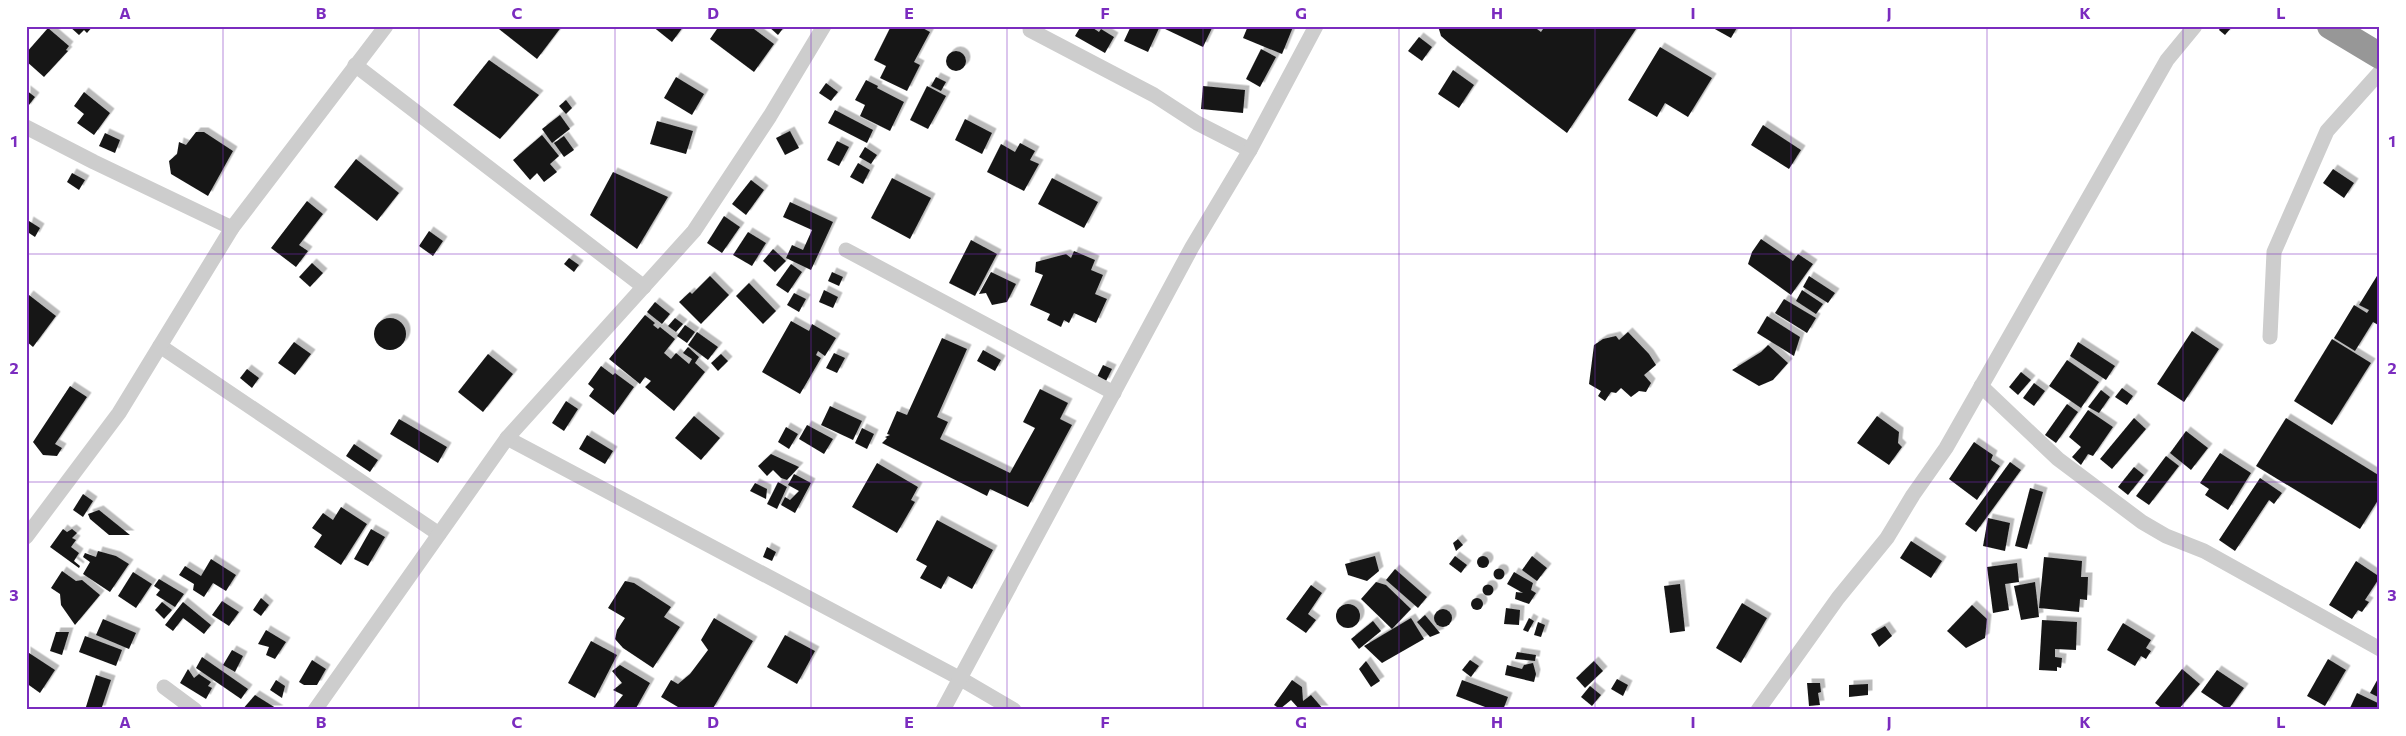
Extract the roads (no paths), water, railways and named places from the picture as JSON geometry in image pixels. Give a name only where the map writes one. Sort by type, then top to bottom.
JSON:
[{"type":"highway","points":[[2337,31],[2380,42]]},
{"type":"highway","points":[[2337,31],[2380,56]]},
{"type":"street","points":[[26,537],[120,413],[232,228],[355,64],[386,26]]},
{"type":"street","points":[[315,710],[507,438],[694,231],[770,116],[824,26]]},
{"type":"street","points":[[943,710],[1192,247],[1250,150],[1316,26]]},
{"type":"street","points":[[1758,710],[1838,598],[1887,538],[1913,495],[1946,448],[2167,60],[2195,26]]},
{"type":"street","points":[[1030,30],[1154,95],[1197,122],[1250,150]]},
{"type":"street","points":[[355,64],[644,287]]},
{"type":"street","points":[[2270,337],[2274,252],[2327,131],[2380,72]]},
{"type":"street","points":[[26,127],[232,228]]},
{"type":"street","points":[[846,250],[1114,393]]},
{"type":"street","points":[[160,346],[439,534]]},
{"type":"street","points":[[1981,386],[2058,459],[2142,522],[2166,536],[2204,551],[2380,649]]},
{"type":"street","points":[[507,438],[961,679],[1014,710]]},
{"type":"street","points":[[164,687],[195,710]]}]
